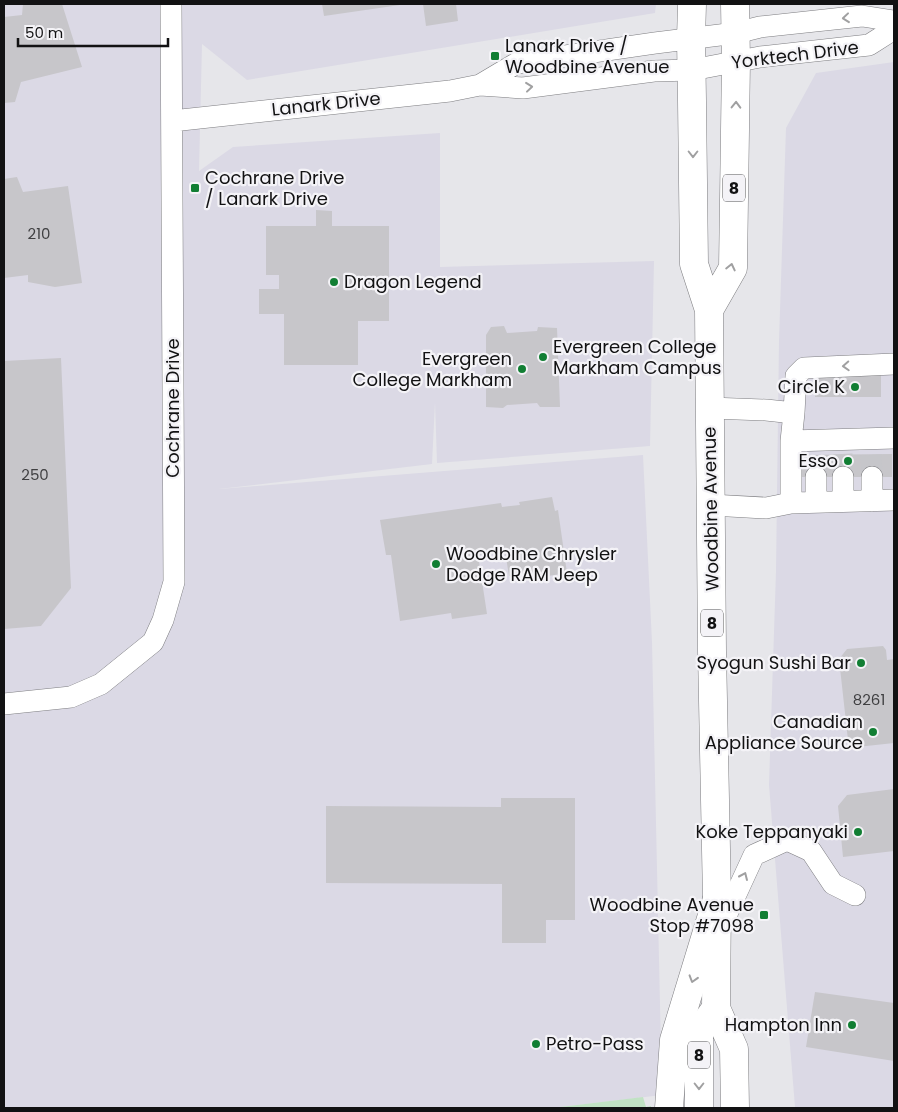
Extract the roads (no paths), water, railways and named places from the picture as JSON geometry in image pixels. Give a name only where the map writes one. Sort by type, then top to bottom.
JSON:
[{"type":"main road","name":"Woodbine Avenue","points":[[692,4],[694,264],[709,310],[717,899],[716,1008],[734,1050],[735,1108]]},
{"type":"main road","name":"8","points":[[709,310],[733,268],[735,4]]},
{"type":"main road","points":[[669,1108],[674,1040],[717,899]]},
{"type":"main road","name":"8","points":[[698,1108],[699,1032],[716,1008]]},
{"type":"street","name":"Cochrane Drive","points":[[4,704],[71,697],[101,684],[153,642],[163,620],[174,582],[171,4]]},
{"type":"street","name":"Yorktech Drive","points":[[691,40],[760,27],[862,16],[894,21]]},
{"type":"street","name":"Yorktech Drive","points":[[692,70],[760,57],[869,45],[894,29]]},
{"type":"street","name":"Lanark Drive","points":[[480,85],[518,63],[655,43],[691,40]]},
{"type":"street","name":"Lanark Drive","points":[[172,121],[441,92],[480,85],[523,88],[654,71],[692,70]]},
{"type":"street","points":[[791,503],[791,441],[796,376],[804,368],[894,364]]},
{"type":"street","points":[[710,408],[794,413]]},
{"type":"street","points":[[791,441],[817,448],[842,448],[870,447],[894,438]]},
{"type":"street","points":[[816,477],[816,502]]},
{"type":"street","points":[[843,477],[843,502]]},
{"type":"street","points":[[872,477],[872,500]]},
{"type":"street","points":[[711,505],[766,508],[791,503],[894,500]]},
{"type":"street","points":[[717,936],[754,855],[787,840],[811,850],[833,884],[855,895]]},
{"type":"tunnel","points":[[842,454],[843,477]]},
{"type":"tunnel","points":[[816,477],[817,455]]},
{"type":"tunnel","points":[[871,455],[872,477]]},
{"type":"place","name":"Lanark Drive / Woodbine Avenue","points":[[495,56]]},
{"type":"place","name":"Cochrane Drive / Lanark Drive","points":[[195,188]]},
{"type":"place","name":"Dragon Legend","points":[[334,282]]},
{"type":"place","name":"Evergreen College Markham Campus","points":[[543,357]]},
{"type":"place","name":"Evergreen College Markham","points":[[522,369]]},
{"type":"place","name":"Circle K","points":[[855,387]]},
{"type":"place","name":"Esso","points":[[848,461]]},
{"type":"place","name":"Woodbine Chrysler Dodge RAM Jeep","points":[[436,564]]},
{"type":"place","name":"Syogun Sushi Bar","points":[[861,663]]},
{"type":"place","name":"Canadian Appliance Source","points":[[873,732]]},
{"type":"place","name":"Koke Teppanyaki","points":[[858,832]]},
{"type":"place","name":"Woodbine Avenue Stop #7098","points":[[764,915]]},
{"type":"place","name":"Hampton Inn","points":[[852,1025]]},
{"type":"place","name":"Petro-Pass","points":[[536,1044]]}]
